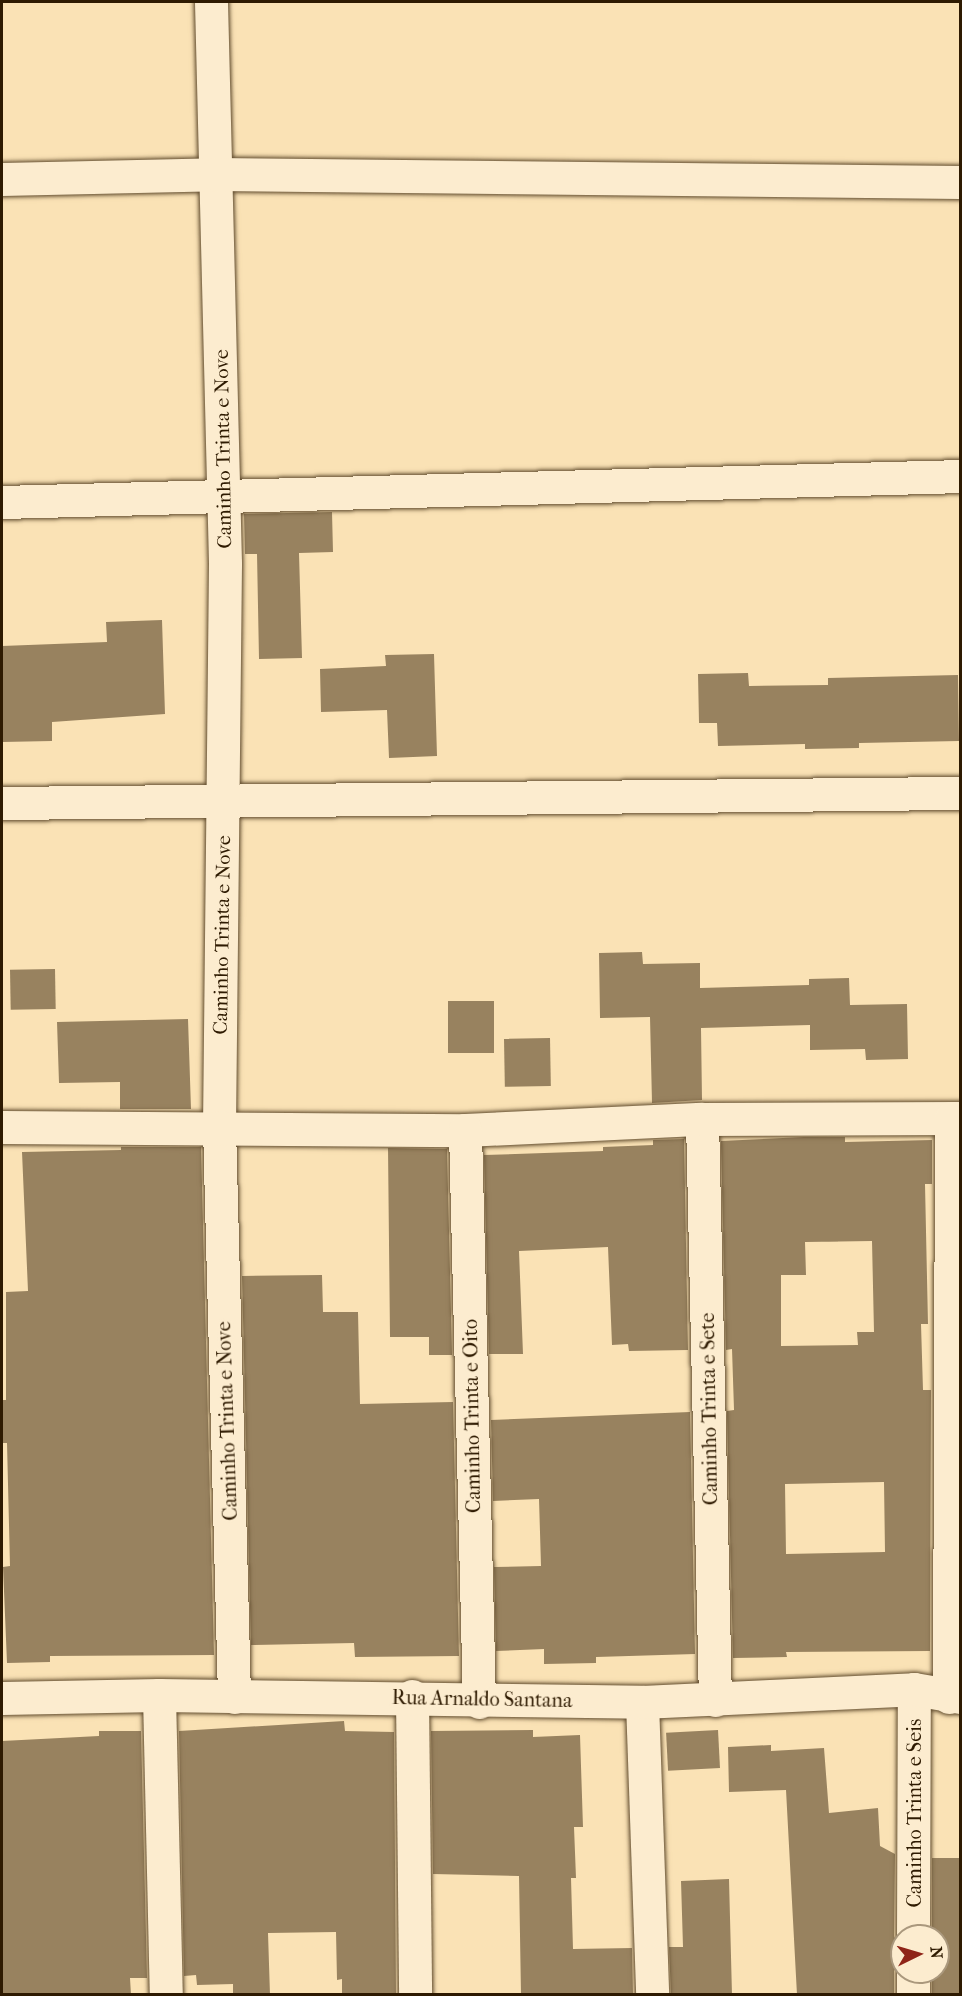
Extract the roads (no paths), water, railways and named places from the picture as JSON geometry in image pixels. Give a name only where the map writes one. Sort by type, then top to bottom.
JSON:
[{"type":"street","name":"Caminho Trinta e Nove","points":[[212,2],[224,497],[225,799],[219,1127],[234,1697]]},
{"type":"street","points":[[2,179],[216,174],[960,182]]},
{"type":"street","points":[[2,502],[960,476]]},
{"type":"street","points":[[2,803],[960,793]]},
{"type":"street","points":[[2,1127],[465,1130],[702,1119],[956,1118],[955,1697]]},
{"type":"street","name":"Caminho Trinta e Sete","points":[[702,1119],[715,1700]]},
{"type":"street","name":"Caminho Trinta e Oito","points":[[465,1130],[479,1702]]},
{"type":"street","name":"Rua Arnaldo Santana","points":[[2,1698],[159,1695],[412,1696],[479,1702],[642,1701],[715,1700],[914,1689],[955,1697]]},
{"type":"street","name":"Caminho Trinta e Seis","points":[[913,1924],[914,1689]]},
{"type":"street","points":[[159,1695],[166,1995]]},
{"type":"street","points":[[412,1696],[415,1995]]},
{"type":"street","points":[[642,1701],[652,1995]]}]
